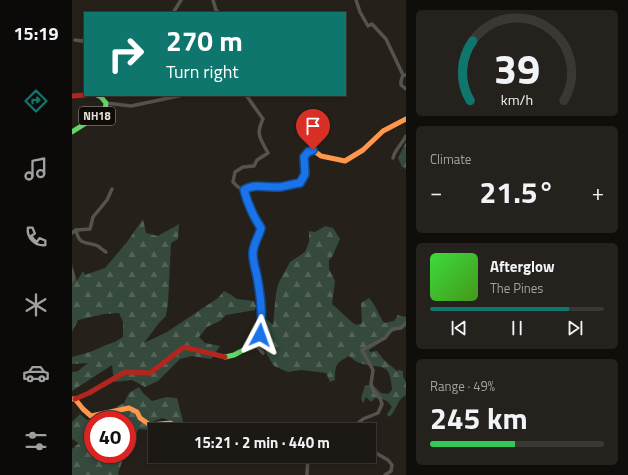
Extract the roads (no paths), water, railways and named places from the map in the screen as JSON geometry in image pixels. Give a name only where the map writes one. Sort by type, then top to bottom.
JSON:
[{"type":"street","points":[[173,12],[182,0]]},
{"type":"street","points":[[213,0],[218,12]]},
{"type":"street","points":[[356,0],[360,12],[368,26],[372,24],[386,39],[404,75],[401,85],[406,89]]},
{"type":"street","points":[[75,40],[82,41],[84,40]]},
{"type":"street","name":"NH18","points":[[72,96],[84,95]]},
{"type":"street","name":"NH18","points":[[72,132],[103,113],[106,108],[106,103],[99,96]]},
{"type":"street","points":[[106,103],[131,106],[178,96]]},
{"type":"street","points":[[148,424],[140,418],[137,412],[129,408],[91,416],[74,399],[89,393],[125,372],[150,373],[184,347],[223,357],[234,355],[250,346],[260,335],[262,322],[253,247],[260,234],[261,228],[253,216],[244,190],[233,182],[235,172],[243,167],[254,166],[257,160],[268,153],[260,137],[258,128],[263,119],[247,96]]},
{"type":"street","points":[[244,190],[249,187],[279,187],[300,183],[305,174],[304,157],[308,152],[313,150],[321,156],[345,161],[363,150],[383,131],[406,119]]},
{"type":"street","points":[[393,158],[394,153],[399,148],[406,136]]},
{"type":"street","points":[[72,233],[76,230],[90,229],[94,217],[107,200],[112,189]]},
{"type":"street","points":[[76,230],[77,236],[82,243],[97,246],[106,252]]},
{"type":"street","points":[[72,271],[72,281]]},
{"type":"street","points":[[358,423],[363,419],[378,413],[382,404],[380,398],[373,390],[371,384],[373,370],[362,350],[385,338],[392,330],[401,328],[406,324]]},
{"type":"street","points":[[250,346],[257,346],[263,353]]},
{"type":"street","points":[[376,453],[388,460],[392,465],[391,471],[385,475]]},
{"type":"street","points":[[307,475],[308,463]]}]
